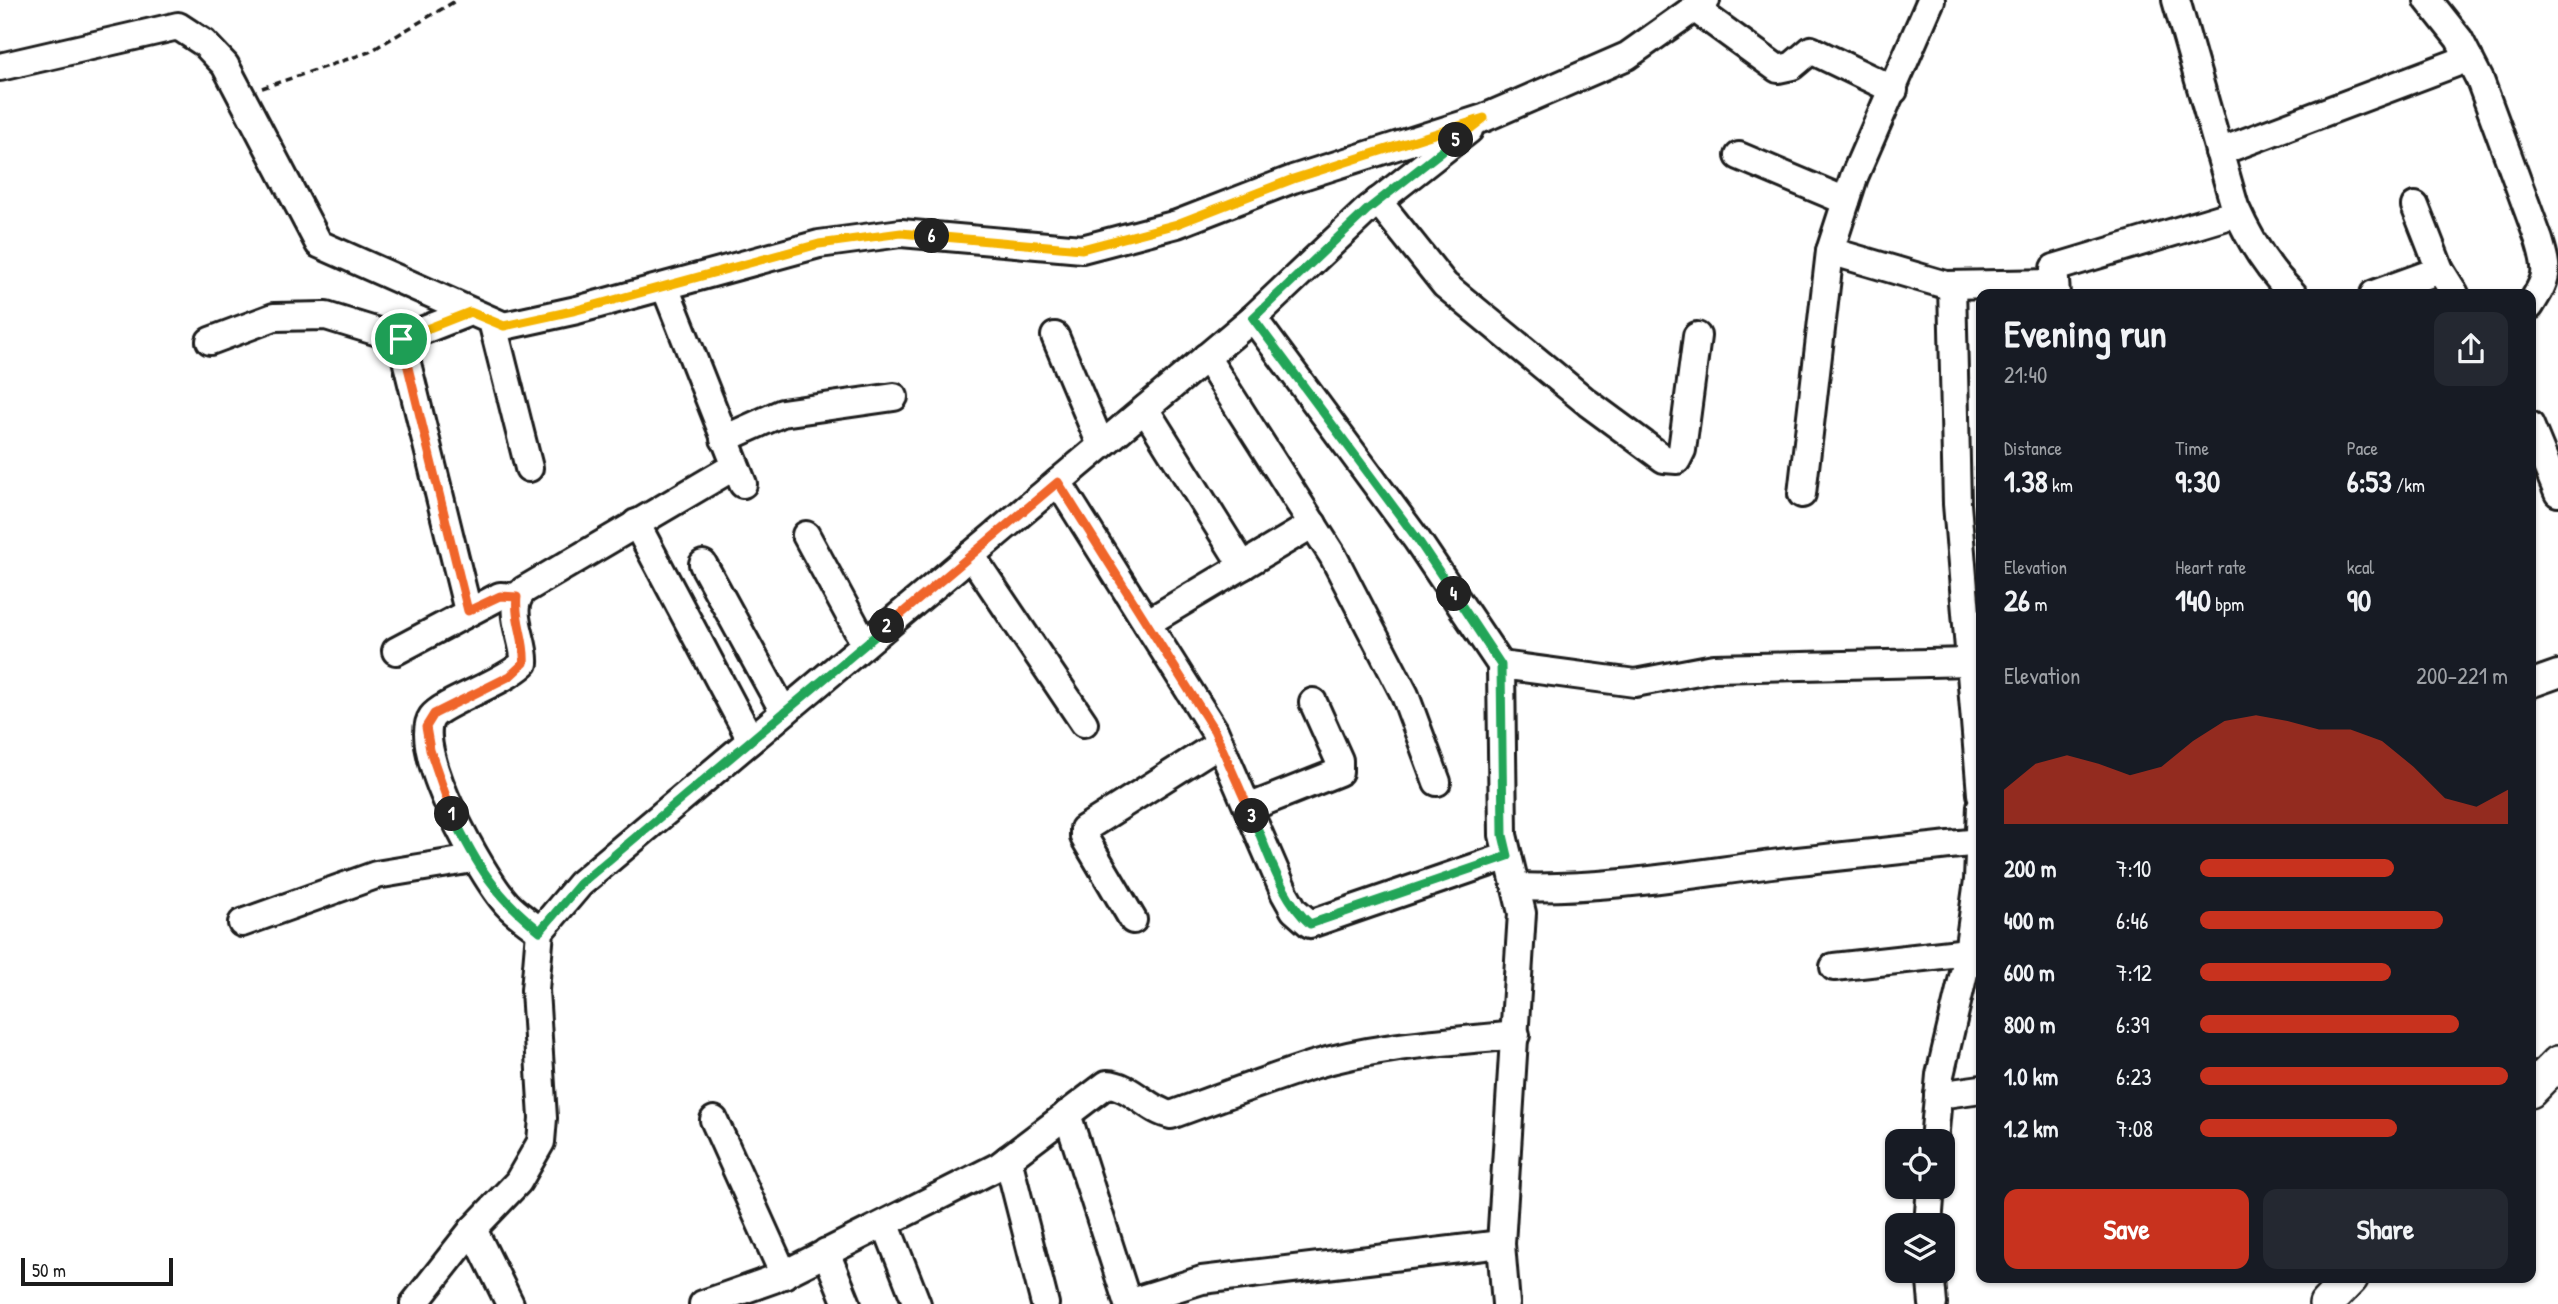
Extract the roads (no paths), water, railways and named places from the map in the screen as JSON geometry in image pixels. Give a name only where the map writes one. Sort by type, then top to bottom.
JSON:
[{"type":"main road","points":[[2536,1085],[2558,1063]]},
{"type":"main road","points":[[2326,1304],[2346,1283]]},
{"type":"street","points":[[1802,494],[1830,251],[1854,177],[1931,0]]},
{"type":"street","points":[[2176,0],[2237,213],[2248,236],[2289,289]]},
{"type":"street","points":[[2428,0],[2459,39],[2469,58],[2509,154],[2547,267],[2546,281],[2536,297]]},
{"type":"street","points":[[0,67],[178,26],[204,43],[225,65],[318,244],[504,326],[665,287],[819,244],[901,233],[1082,249],[1177,224],[1293,179],[1484,118],[1627,56],[1700,4],[1778,69],[1792,66],[1811,50],[1894,90]]},
{"type":"street","points":[[2218,152],[2469,58]]},
{"type":"street","points":[[414,1304],[474,1228],[518,1182],[541,1142],[544,1118],[535,990],[540,931],[580,884],[1253,318],[1378,201],[1484,118]]},
{"type":"street","points":[[1739,156],[1846,201]]},
{"type":"street","points":[[1378,201],[1445,285],[1588,403],[1664,459],[1677,460],[1682,450],[1696,336]]},
{"type":"street","points":[[2415,206],[2440,271],[2452,289]]},
{"type":"street","points":[[1830,251],[1914,277],[1952,285],[2056,289],[2054,268],[2237,213]]},
{"type":"street","points":[[2388,289],[2440,271]]},
{"type":"street","points":[[1952,285],[1968,440],[1972,569],[1970,662],[1976,733]]},
{"type":"street","points":[[396,651],[500,596],[517,597],[636,523],[739,475],[665,287]]},
{"type":"street","points":[[210,341],[274,317],[326,316],[401,339],[481,317]]},
{"type":"street","points":[[481,317],[529,468]]},
{"type":"street","points":[[1253,318],[1418,540],[1501,665],[1503,835],[1522,912],[1516,1035],[1500,1244],[1506,1304]]},
{"type":"street","points":[[1055,336],[1101,445]]},
{"type":"street","points":[[401,339],[468,611]]},
{"type":"street","points":[[1206,357],[1333,556],[1405,695],[1437,782]]},
{"type":"street","points":[[724,439],[782,413],[894,397]]},
{"type":"street","points":[[1145,409],[1243,566]]},
{"type":"street","points":[[2536,440],[2558,494]]},
{"type":"street","points":[[1058,482],[1220,743],[1285,894],[1294,910],[1310,924],[1508,856]]},
{"type":"street","points":[[636,523],[751,740]]},
{"type":"street","points":[[1147,624],[1312,524]]},
{"type":"street","points":[[806,535],[865,644]]},
{"type":"street","points":[[971,555],[1084,723]]},
{"type":"street","points":[[703,564],[784,712]]},
{"type":"street","points":[[517,597],[515,613],[525,652],[524,663],[510,676],[434,714],[426,727],[430,750],[449,807],[474,859],[507,905],[540,931]]},
{"type":"street","points":[[1501,665],[1634,683],[1714,668],[1970,662]]},
{"type":"street","points":[[2536,682],[2558,674]]},
{"type":"street","points":[[1248,808],[1339,772],[1339,760],[1313,702]]},
{"type":"street","points":[[1133,920],[1084,837],[1084,830],[1220,743]]},
{"type":"street","points":[[1516,887],[1563,889],[1665,880],[1770,864],[1976,842]]},
{"type":"street","points":[[242,923],[376,875],[474,859]]},
{"type":"street","points":[[1935,1129],[1940,1075],[1968,952],[1976,894]]},
{"type":"street","points":[[1834,967],[1968,952]]},
{"type":"street","points":[[703,1304],[784,1275],[826,1252],[886,1225],[1008,1159],[1107,1084],[1125,1090],[1156,1112],[1171,1115],[1314,1065],[1343,1058],[1408,1046],[1516,1035]]},
{"type":"street","points":[[1938,1095],[1976,1090]]},
{"type":"street","points":[[1067,1114],[1128,1304],[1500,1244]]},
{"type":"street","points":[[714,1120],[784,1275]]},
{"type":"street","points":[[1008,1159],[1045,1304]]},
{"type":"street","points":[[886,1225],[917,1304]]},
{"type":"street","points":[[474,1228],[510,1304]]},
{"type":"street","points":[[826,1252],[847,1304]]},
{"type":"street","points":[[1931,1283],[1933,1304]]}]
